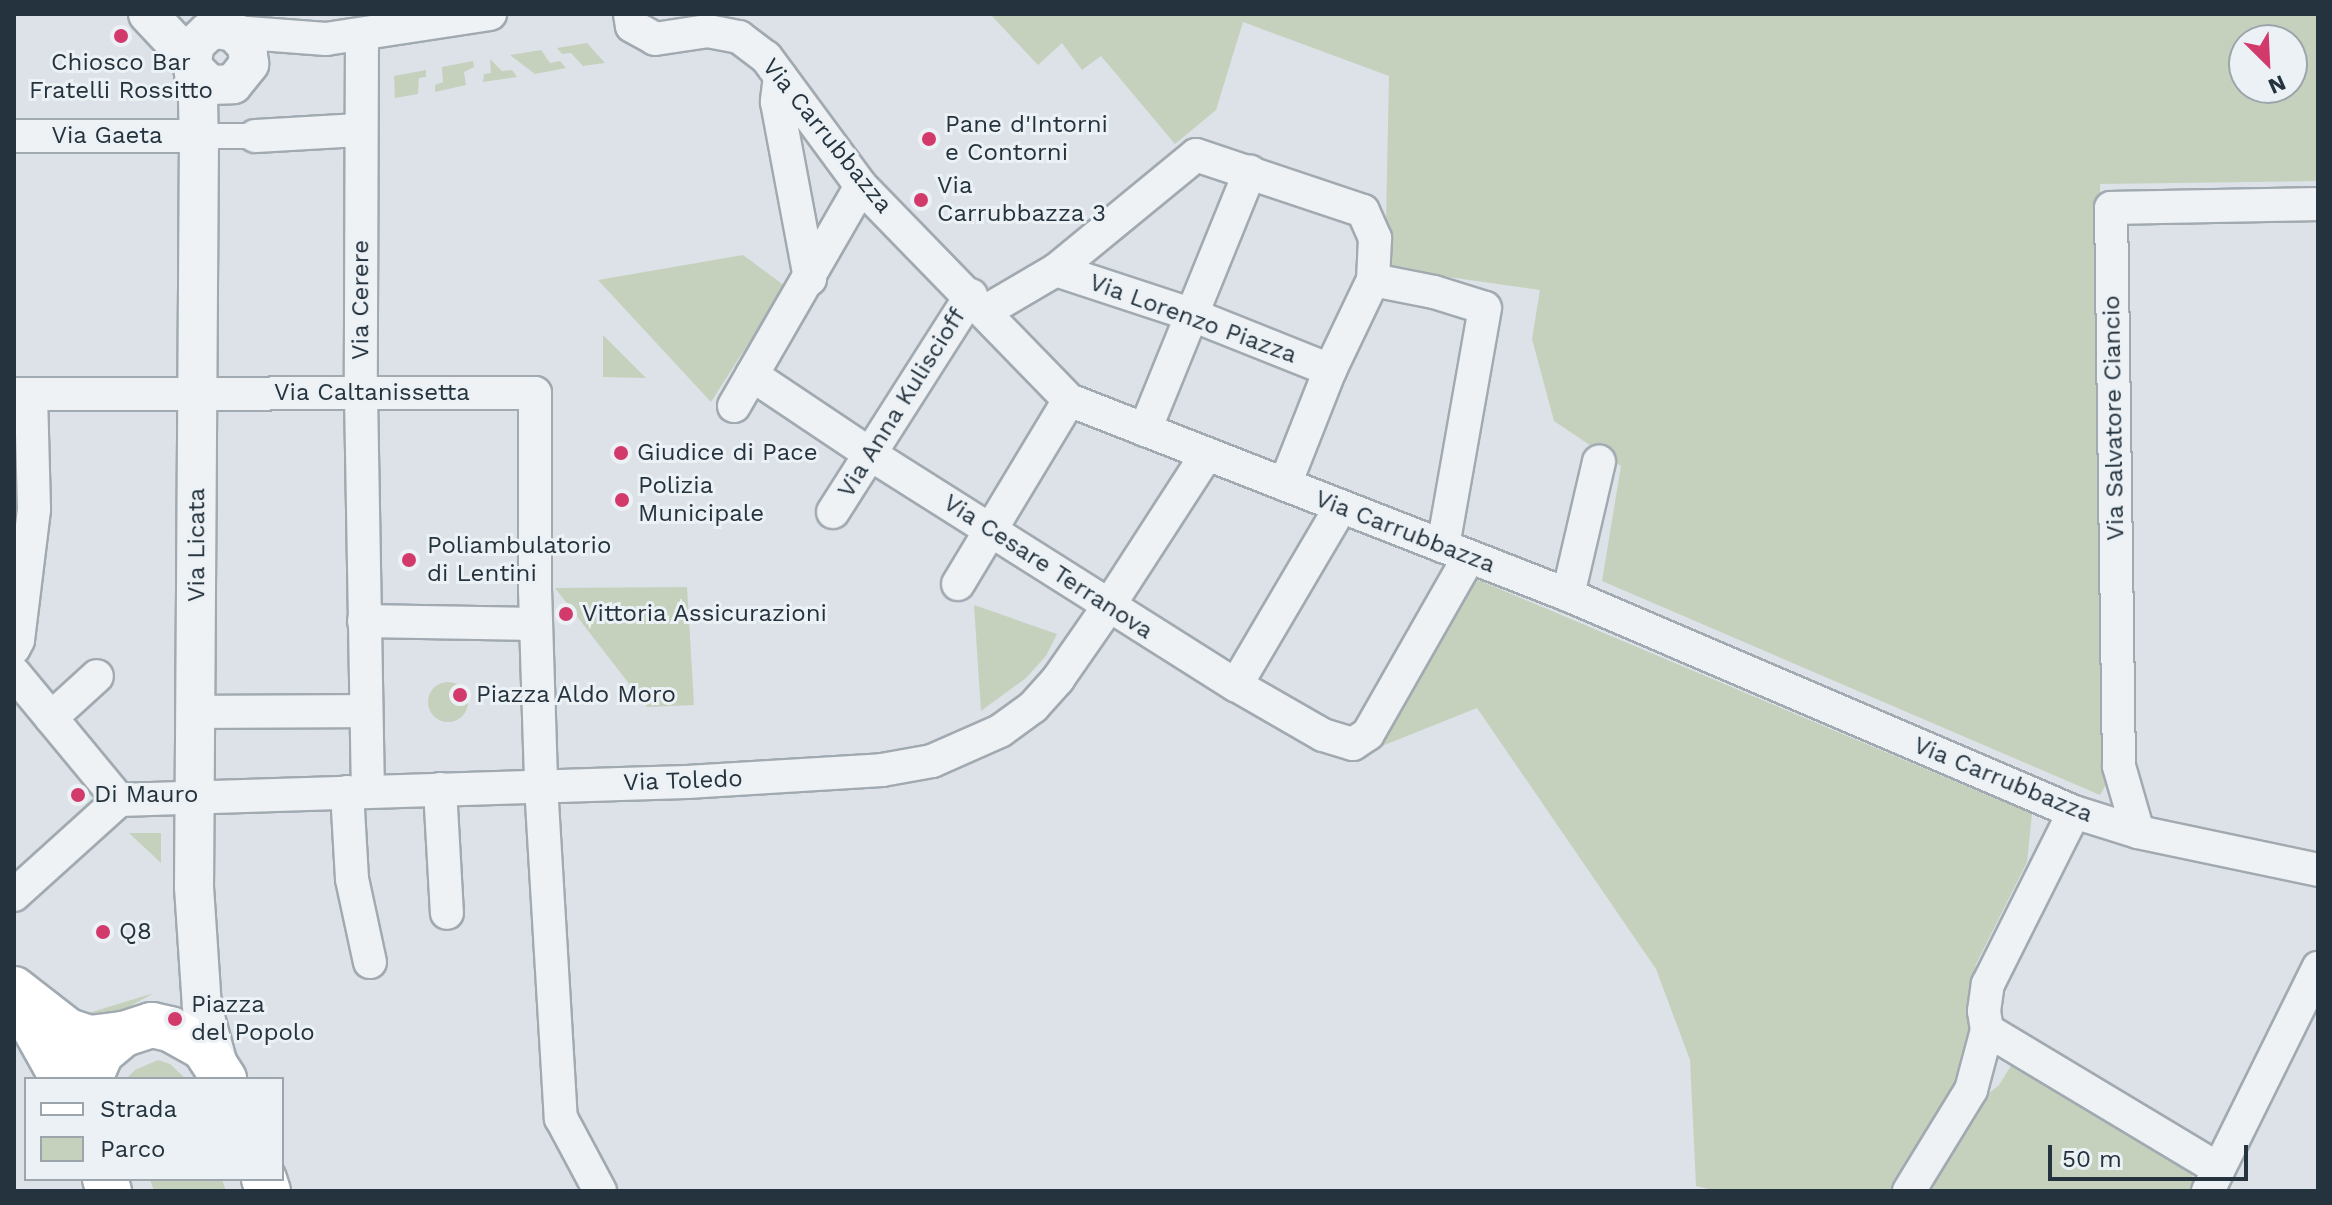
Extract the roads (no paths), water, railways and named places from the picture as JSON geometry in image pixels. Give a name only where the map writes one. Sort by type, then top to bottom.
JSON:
[{"type":"main road","points":[[14,990],[68,1031],[90,1038],[138,1029],[191,1038],[221,1072]]},
{"type":"main road","points":[[14,990],[62,1077]]},
{"type":"main road","points":[[91,1077],[101,1053],[138,1029]]},
{"type":"street","points":[[148,14],[214,72]]},
{"type":"street","points":[[214,72],[326,39],[490,14]]},
{"type":"street","name":"Via Carrubbazza","points":[[630,14],[632,26],[655,39],[708,31],[739,37],[766,57],[861,186],[1069,400],[1568,595],[2074,812],[2138,832],[2318,870]]},
{"type":"street","points":[[214,72],[195,44],[215,25],[326,39]]},
{"type":"street","name":"Via Licata","points":[[215,25],[247,46],[249,64],[214,72],[199,136],[193,798],[196,955],[202,1006],[221,1072]]},
{"type":"street","name":"Via Cerere","points":[[362,34],[361,394],[365,711],[352,879],[370,962]]},
{"type":"street","points":[[780,76],[777,102],[810,279]]},
{"type":"street","points":[[199,136],[360,130]]},
{"type":"street","name":"Via Gaeta","points":[[14,136],[199,136]]},
{"type":"street","points":[[978,303],[1056,270],[1196,155],[1363,211],[1375,238],[1373,280],[1330,370],[1285,484]]},
{"type":"street","points":[[1145,430],[1250,171]]},
{"type":"street","points":[[734,406],[861,186]]},
{"type":"street","name":"Via Salvatore Ciancio","points":[[2138,832],[2119,766],[2111,208],[2318,204]]},
{"type":"street","name":"Via Lorenzo Piazza","points":[[1056,270],[1190,314],[1330,370]]},
{"type":"street","points":[[1373,280],[1434,292],[1485,308],[1456,552]]},
{"type":"street","name":"Via Anna Kuliscioff","points":[[833,512],[870,454],[978,303]]},
{"type":"street","name":"Via Cesare Terranova","points":[[752,375],[1108,607],[1323,735],[1353,744],[1368,734],[1456,552]]},
{"type":"street","name":"Via Caltanissetta","points":[[22,394],[535,393],[536,624]]},
{"type":"street","points":[[14,648],[18,640],[34,509],[22,394]]},
{"type":"street","points":[[958,584],[1069,400]]},
{"type":"street","name":"Via Toledo","points":[[119,800],[702,781],[882,770],[932,761],[1000,731],[1033,707],[1058,679],[1108,607],[1207,454]]},
{"type":"street","points":[[1568,595],[1599,462]]},
{"type":"street","points":[[1236,685],[1341,507]]},
{"type":"street","points":[[364,621],[536,624],[541,785],[561,1118],[600,1191]]},
{"type":"street","points":[[14,673],[119,800],[14,895]]},
{"type":"street","points":[[51,718],[97,676]]},
{"type":"street","points":[[196,712],[365,711]]},
{"type":"street","points":[[440,789],[447,913]]},
{"type":"street","points":[[1909,1191],[1971,1090],[1987,1030],[1984,1011],[1988,984],[2074,812]]},
{"type":"street","points":[[138,1029],[165,1015],[182,990],[196,955]]},
{"type":"street","points":[[1987,1030],[2213,1180],[2318,968]]},
{"type":"place","name":"Chiosco Bar Fratelli Rossitto","points":[[121,36]]},
{"type":"place","name":"Pane d'Intorni e Contorni","points":[[929,139]]},
{"type":"place","name":"Via Carrubbazza 3","points":[[921,200]]},
{"type":"place","name":"Giudice di Pace","points":[[621,453]]},
{"type":"place","name":"Polizia Municipale","points":[[622,500]]},
{"type":"place","name":"Poliambulatorio di Lentini","points":[[409,560]]},
{"type":"place","name":"Vittoria Assicurazioni","points":[[566,614]]},
{"type":"place","name":"Piazza Aldo Moro","points":[[460,695]]},
{"type":"place","name":"Di Mauro","points":[[78,795]]},
{"type":"place","name":"Q8","points":[[103,932]]},
{"type":"place","name":"Piazza del Popolo","points":[[175,1019]]}]
